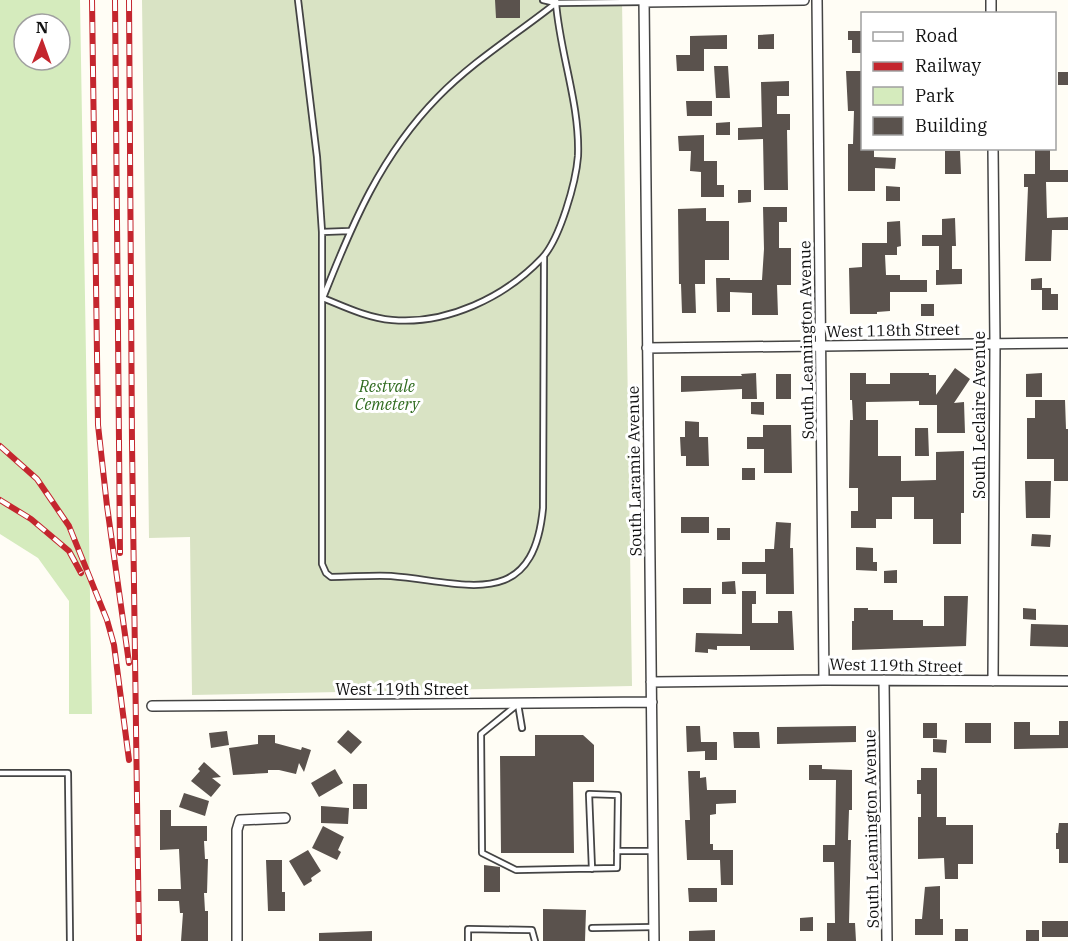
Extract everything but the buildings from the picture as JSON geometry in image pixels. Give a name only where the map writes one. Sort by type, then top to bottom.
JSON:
[{"type":"street","points":[[644,1],[804,0]]},
{"type":"street","name":"South Leamington Avenue","points":[[816,0],[825,680]]},
{"type":"street","name":"South Laramie Avenue","points":[[644,1],[654,941]]},
{"type":"street","name":"South Leclaire Avenue","points":[[993,150],[995,343],[993,681]]},
{"type":"street","name":"West 118th Street","points":[[648,348],[1068,343]]},
{"type":"street","name":"South Leamington Avenue","points":[[884,680],[887,941]]},
{"type":"street","name":"West 119th Street","points":[[651,682],[1068,681]]},
{"type":"street","name":"West 119th Street","points":[[152,706],[651,702]]},
{"type":"street","points":[[237,941],[237,830],[240,820],[285,818]]},
{"type":"lane","points":[[298,0],[322,232],[323,569],[331,577],[390,576],[464,586],[494,584],[521,570],[537,546],[543,508],[544,257]]},
{"type":"lane","points":[[543,0],[644,1]]},
{"type":"lane","points":[[323,298],[349,231],[385,164],[410,129],[438,96],[556,1]]},
{"type":"lane","points":[[323,298],[372,317],[390,320],[424,320],[462,311],[479,303],[510,285],[544,257],[555,238],[570,196],[578,154],[573,104],[556,1]]},
{"type":"lane","points":[[322,232],[349,231]]},
{"type":"lane","points":[[522,728],[518,704],[481,734],[482,853],[516,870],[592,869],[617,868],[618,795],[589,794],[592,869]]},
{"type":"lane","points":[[0,773],[68,772],[70,941]]},
{"type":"lane","points":[[617,851],[653,851]]},
{"type":"lane","points":[[592,928],[654,927]]},
{"type":"lane","points":[[468,941],[468,929],[532,930],[535,941]]},
{"type":"green space","points":[[0,0],[80,0],[92,714],[69,714],[69,601],[38,558],[0,534]]},
{"type":"green space","name":"Restvale Cemetery","points":[[142,0],[622,0],[632,686],[192,695],[190,537],[149,538]]},
{"type":"railway","points":[[92,0],[98,425],[129,663]]},
{"type":"railway","points":[[115,0],[120,553]]},
{"type":"railway","points":[[129,0],[139,941]]},
{"type":"railway","points":[[0,446],[37,479],[69,526],[107,620],[114,645],[129,760]]},
{"type":"railway","points":[[0,500],[31,519],[69,551],[81,573]]}]
